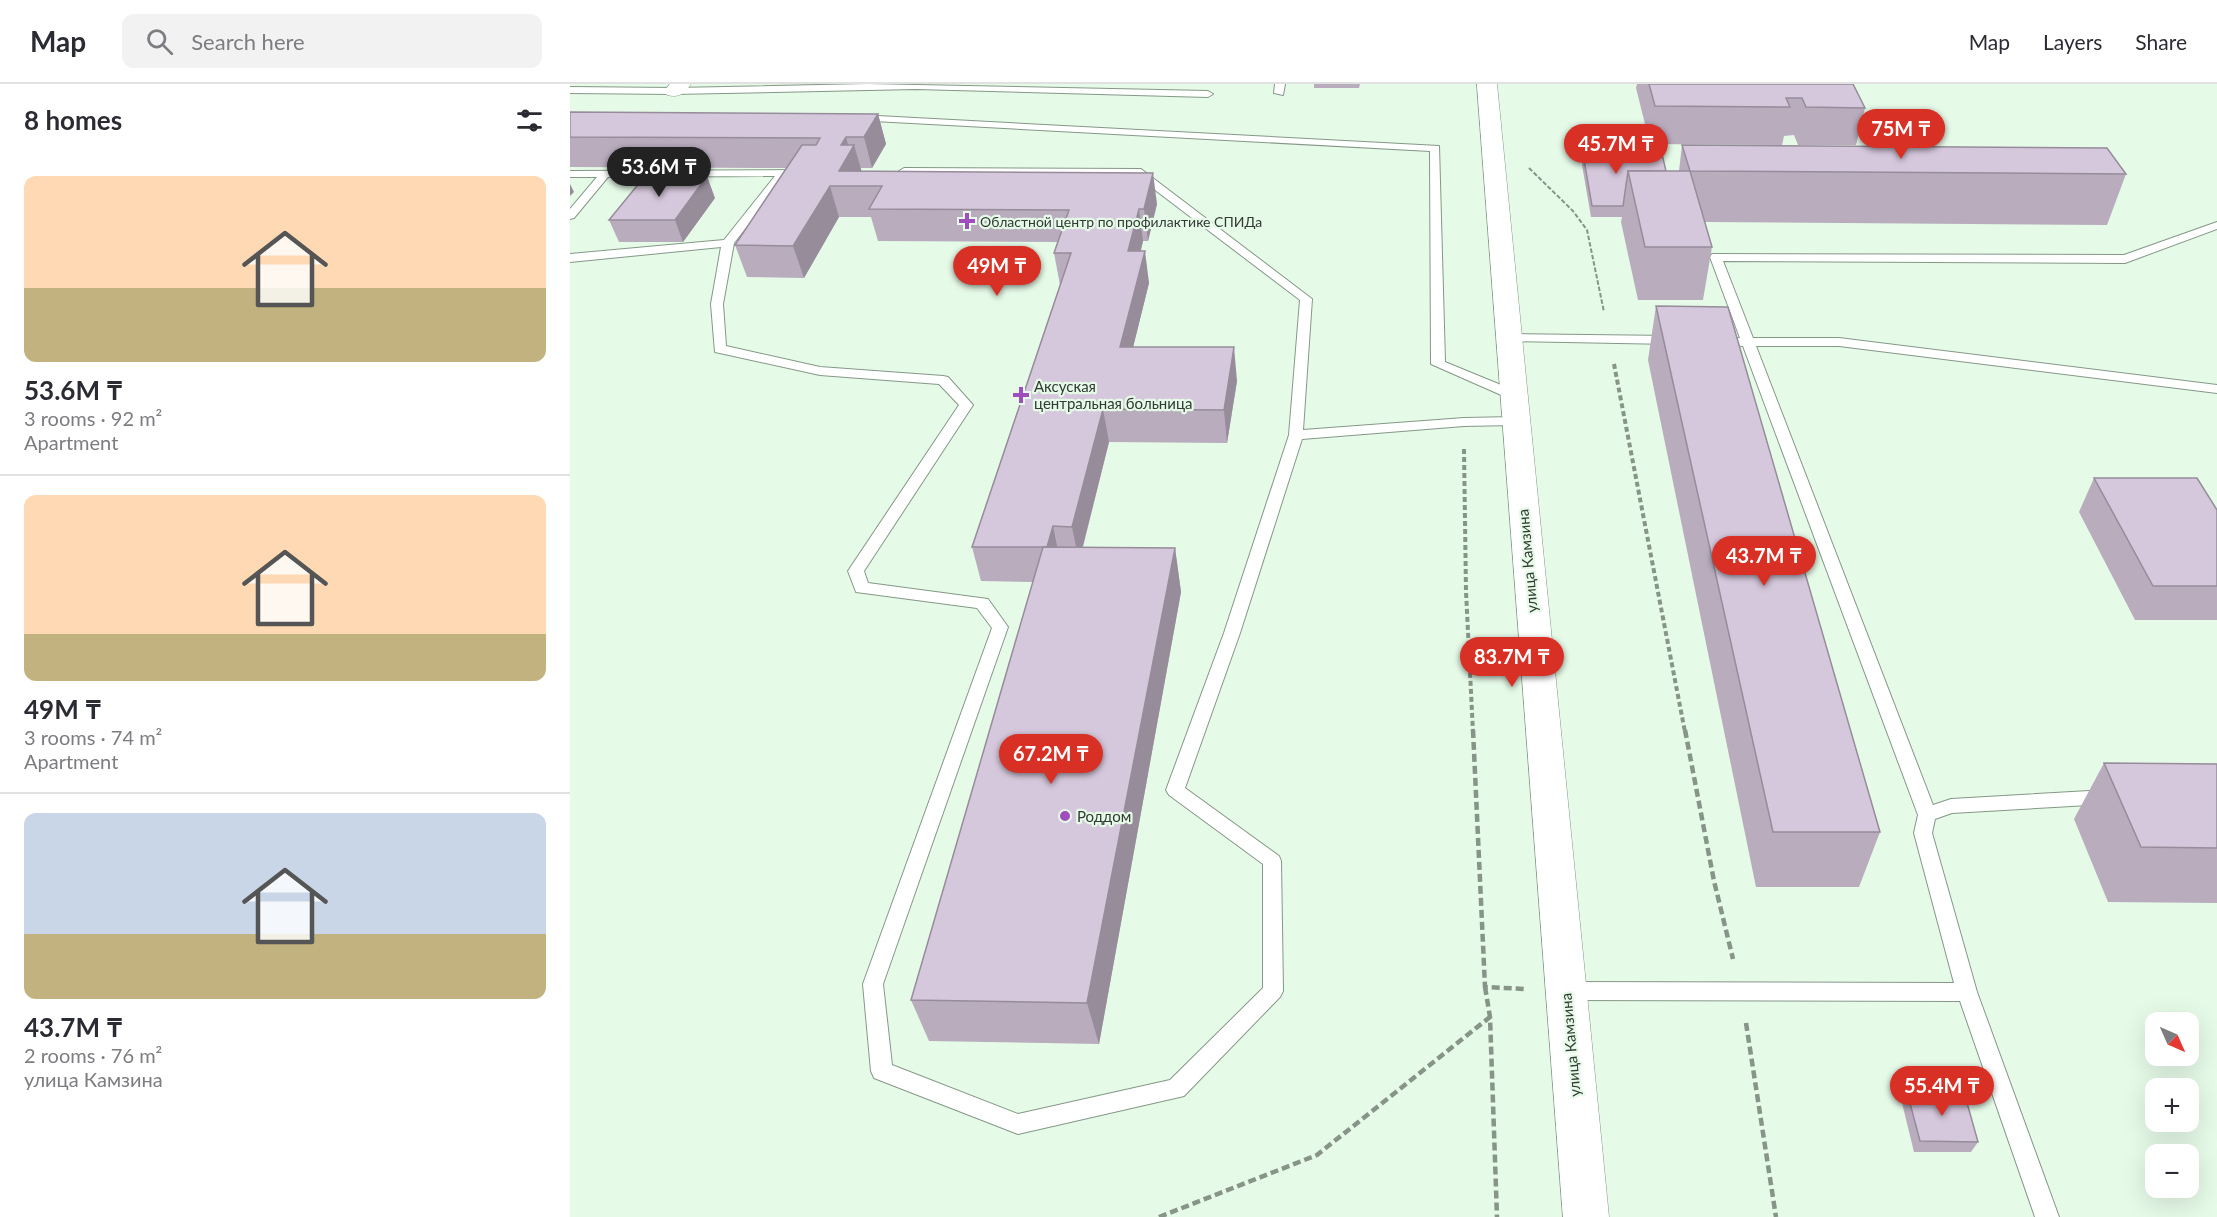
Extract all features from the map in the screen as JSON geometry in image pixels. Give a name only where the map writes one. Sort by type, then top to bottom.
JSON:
[{"type":"street","name":"улица Камзина","points":[[1487,84],[1564,991],[1586,1217]]},
{"type":"lane","points":[[570,90],[916,86],[1208,94]]},
{"type":"lane","points":[[841,118],[888,118],[1436,147],[1438,364],[1514,408]]},
{"type":"lane","points":[[784,172],[728,243],[717,304],[720,349],[820,371],[943,380],[966,405],[856,571],[862,588],[982,603],[1000,627],[873,984],[882,1071],[1018,1124],[1176,1089],[1273,991],[1272,861],[1175,790],[1232,633],[1296,435],[1306,299],[1137,171],[890,171]]},
{"type":"lane","points":[[570,174],[819,172]]},
{"type":"lane","points":[[570,216],[605,174]]},
{"type":"lane","points":[[2047,1217],[1968,992],[1923,833],[1927,815],[1716,257],[2125,259],[2217,225]]},
{"type":"lane","points":[[570,258],[728,243]]},
{"type":"lane","points":[[1508,338],[1690,341]]},
{"type":"lane","points":[[1725,342],[1839,342],[2217,389]]},
{"type":"lane","points":[[1296,435],[1464,422],[1514,408]]},
{"type":"lane","points":[[1927,815],[1951,806],[2129,796]]},
{"type":"lane","points":[[1564,991],[1968,992]]},
{"type":"path","points":[[1609,339],[1714,881],[1741,991],[1776,1217]]},
{"type":"path","points":[[1485,987],[1490,1017],[1497,1217]]},
{"type":"path","points":[[1159,1217],[1317,1155],[1490,1017]]},
{"type":"building","points":[[1649,84],[1853,84],[1865,108],[1806,107],[1802,98],[1786,98],[1790,107],[1655,106]]},
{"type":"building","points":[[570,112],[878,114],[864,137],[846,137],[841,145],[854,145],[839,171],[1153,173],[1144,209],[1139,209],[1128,251],[1145,251],[1120,347],[1234,347],[1224,410],[1103,409],[1072,527],[1053,526],[1047,547],[972,547],[1071,253],[1054,253],[1069,210],[869,209],[882,186],[830,186],[793,246],[735,245],[802,145],[816,145],[820,138],[570,137]]},
{"type":"building","points":[[1682,145],[2107,148],[2126,174],[1690,171]]},
{"type":"building","points":[[1583,154],[1662,154],[1666,171],[1628,171],[1623,206],[1592,206]]},
{"type":"building","points":[[1628,171],[1690,171],[1712,247],[1645,247]]},
{"type":"building","points":[[645,176],[707,176],[675,220],[609,220]]},
{"type":"building","points":[[1656,306],[1728,307],[1880,832],[1773,832]]},
{"type":"building","points":[[2094,478],[2197,478],[2217,510],[2217,586],[2153,586]]},
{"type":"building","name":"Роддом","points":[[1043,547],[1175,548],[1087,1003],[911,1000]]},
{"type":"building","points":[[2104,763],[2217,764],[2217,848],[2141,847]]},
{"type":"building","points":[[1907,1092],[1964,1092],[1978,1142],[1920,1141]]},
{"type":"place","name":"Областной центр по профилактике СПИДа","points":[[967,221]]},
{"type":"place","name":"Аксуская центральная больница","points":[[1021,395]]},
{"type":"place","name":"Роддом","points":[[1065,816]]}]
